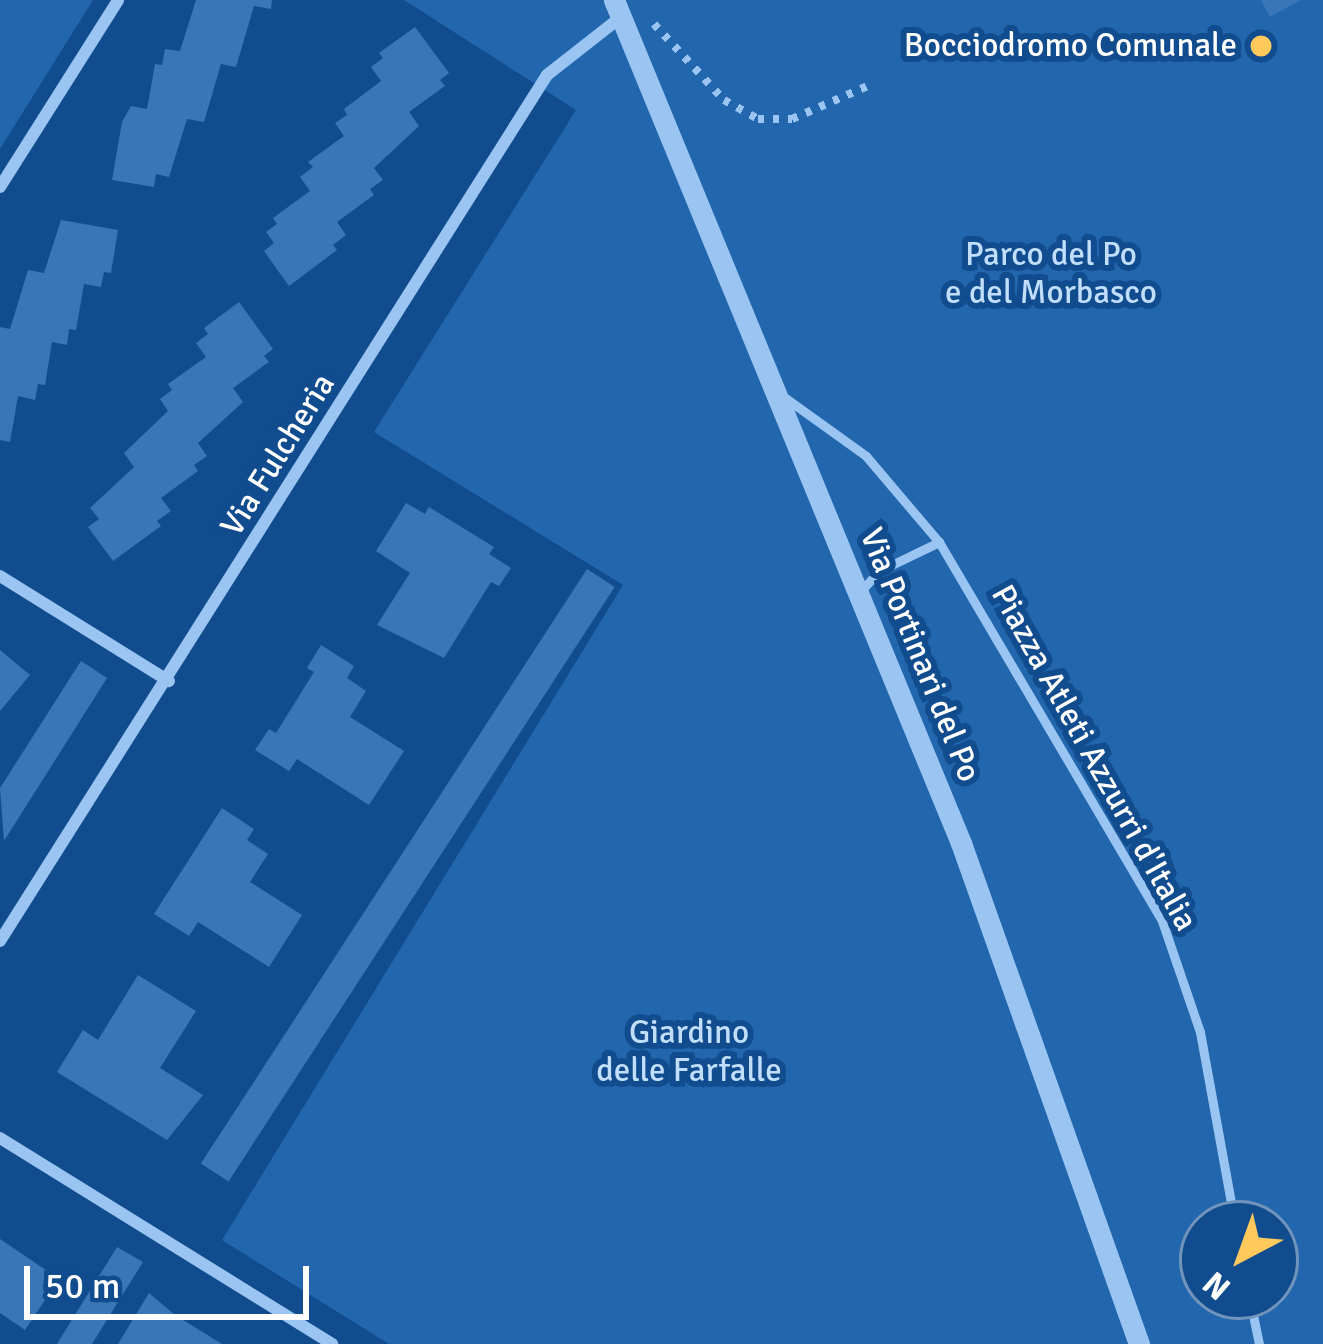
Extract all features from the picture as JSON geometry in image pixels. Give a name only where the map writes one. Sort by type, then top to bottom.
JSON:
[{"type":"street","points":[[0,187],[118,0]]},
{"type":"street","name":"Via Portinari del Po","points":[[617,9],[860,592],[1009,969],[1139,1344]]},
{"type":"street","name":"Via Fulcheria","points":[[0,941],[169,681],[547,75],[617,9]]},
{"type":"street","points":[[0,576],[169,681]]},
{"type":"street","points":[[0,1138],[332,1344]]},
{"type":"lane","name":"Piazza Atleti Azzurri d'Italia","points":[[777,392],[866,456],[939,542],[1162,921],[1200,1032],[1231,1200]]},
{"type":"lane","points":[[860,592],[879,571],[939,542]]},
{"type":"path","points":[[617,9],[660,25],[724,100],[758,118],[792,119],[870,85]]},
{"type":"green space","points":[[0,0],[93,0],[0,149]]},
{"type":"green space","points":[[404,0],[1323,0],[1323,1344],[389,1344],[222,1240],[623,585],[374,432],[576,110]]},
{"type":"building","points":[[196,0],[272,0],[271,9],[254,6],[236,67],[221,64],[204,122],[187,119],[169,177],[156,174],[154,187],[112,180],[122,122],[131,106],[147,109],[155,64],[162,65],[165,49],[180,51]]},
{"type":"building","points":[[1261,0],[1301,0],[1270,17]]},
{"type":"building","points":[[415,27],[449,73],[440,80],[445,86],[409,112],[419,126],[374,168],[383,180],[370,189],[374,195],[337,222],[346,235],[333,245],[337,250],[289,286],[264,251],[274,243],[266,232],[277,224],[273,218],[310,191],[300,177],[313,167],[308,162],[344,136],[335,123],[347,115],[344,109],[381,81],[371,67],[383,58],[379,53]]},
{"type":"building","points":[[61,220],[118,230],[111,273],[104,272],[101,287],[84,284],[76,330],[69,329],[67,345],[52,342],[45,385],[38,384],[35,400],[18,396],[10,442],[0,440],[0,327],[10,329],[28,270],[44,273]]},
{"type":"building","points":[[239,302],[273,349],[264,356],[269,362],[233,388],[243,402],[198,443],[207,456],[194,465],[198,471],[161,498],[171,511],[157,521],[161,526],[113,561],[88,527],[99,519],[90,508],[134,467],[124,453],[168,411],[160,399],[172,390],[168,384],[206,357],[196,343],[208,334],[204,328]]},
{"type":"building","points":[[406,503],[425,514],[429,507],[494,547],[489,554],[511,568],[499,586],[491,582],[444,658],[377,625],[410,573],[376,551]]},
{"type":"building","points":[[587,569],[615,587],[229,1182],[201,1164]]},
{"type":"building","points":[[321,645],[354,666],[347,678],[366,691],[350,717],[404,751],[369,805],[297,759],[289,771],[255,750],[269,729],[276,733],[314,672],[307,668]]},
{"type":"building","points":[[0,650],[30,675],[0,711]]},
{"type":"building","points":[[81,661],[107,678],[4,841],[0,788]]},
{"type":"building","points":[[222,808],[254,829],[247,840],[268,854],[250,882],[302,915],[269,967],[198,922],[189,936],[154,914]]},
{"type":"building","points":[[138,975],[196,1011],[160,1068],[203,1095],[167,1140],[57,1072],[83,1030],[98,1040]]},
{"type":"building","points":[[0,1239],[59,1279],[25,1330],[0,1313]]},
{"type":"building","points":[[117,1247],[143,1262],[92,1344],[57,1344]]},
{"type":"building","points":[[149,1293],[175,1315],[222,1344],[118,1344]]},
{"type":"place","name":"Bocciodromo Comunale","points":[[1261,46]]},
{"type":"park label","name":"Parco del Po e del Morbasco","points":[[1051,274]]},
{"type":"park label","name":"Giardino delle Farfalle","points":[[689,1052]]}]
